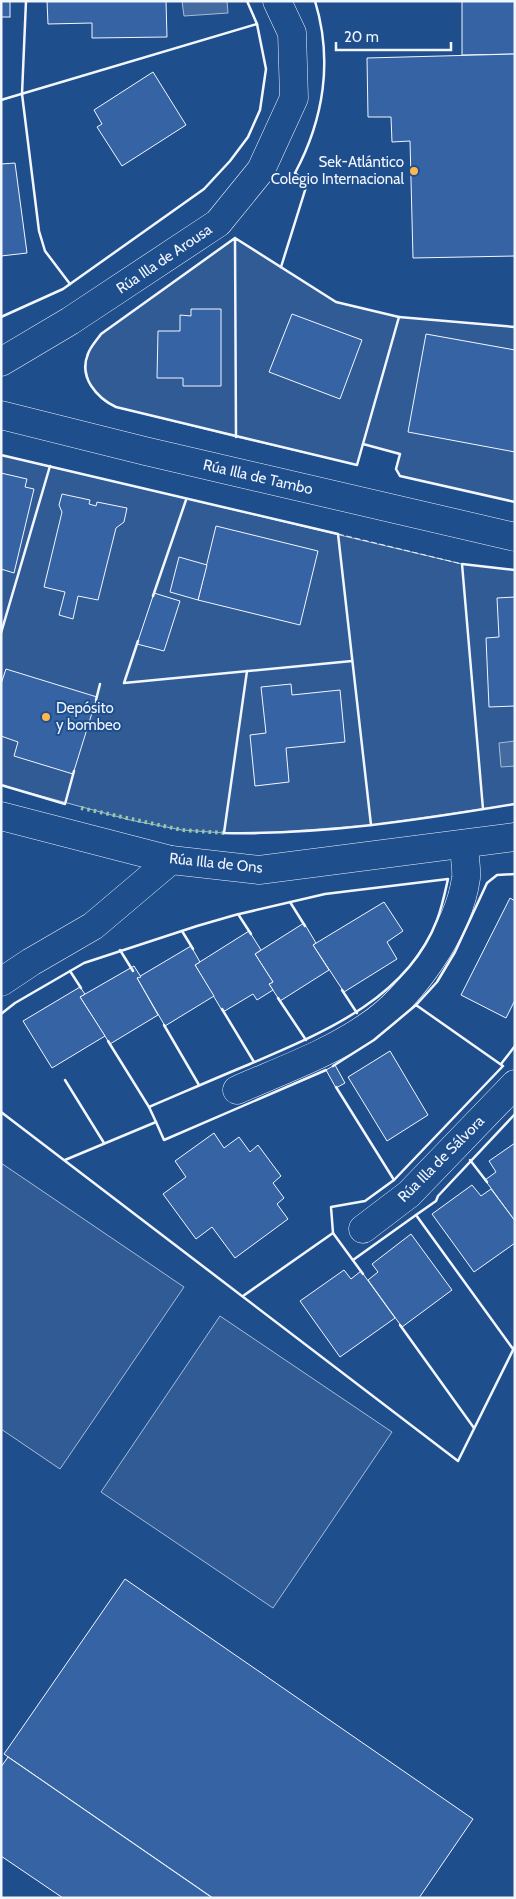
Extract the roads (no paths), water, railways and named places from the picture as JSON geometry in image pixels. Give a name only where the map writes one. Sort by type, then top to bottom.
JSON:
[{"type":"street","name":"Rúa Illa de Arousa","points":[[1,362],[70,321],[218,223],[261,170],[294,98],[292,33],[277,1]]},
{"type":"street","name":"Rúa Illa de Tambo","points":[[1,415],[145,451],[515,537]]},
{"type":"street","name":"Rúa Illa de Ons","points":[[1,816],[171,860],[259,870],[515,837]]},
{"type":"street","points":[[237,1090],[315,1056],[368,1027],[406,992],[437,952],[454,918],[466,878],[464,844]]},
{"type":"street","points":[[1,982],[93,926],[171,860]]},
{"type":"street","name":"Rúa Illa de Sálvora","points":[[363,1229],[409,1194],[515,1084]]},
{"type":"place","name":"Sek-Atlántico Colegio Internacional","points":[[414,171]]},
{"type":"place","name":"Depósito y bombeo","points":[[46,717]]}]
